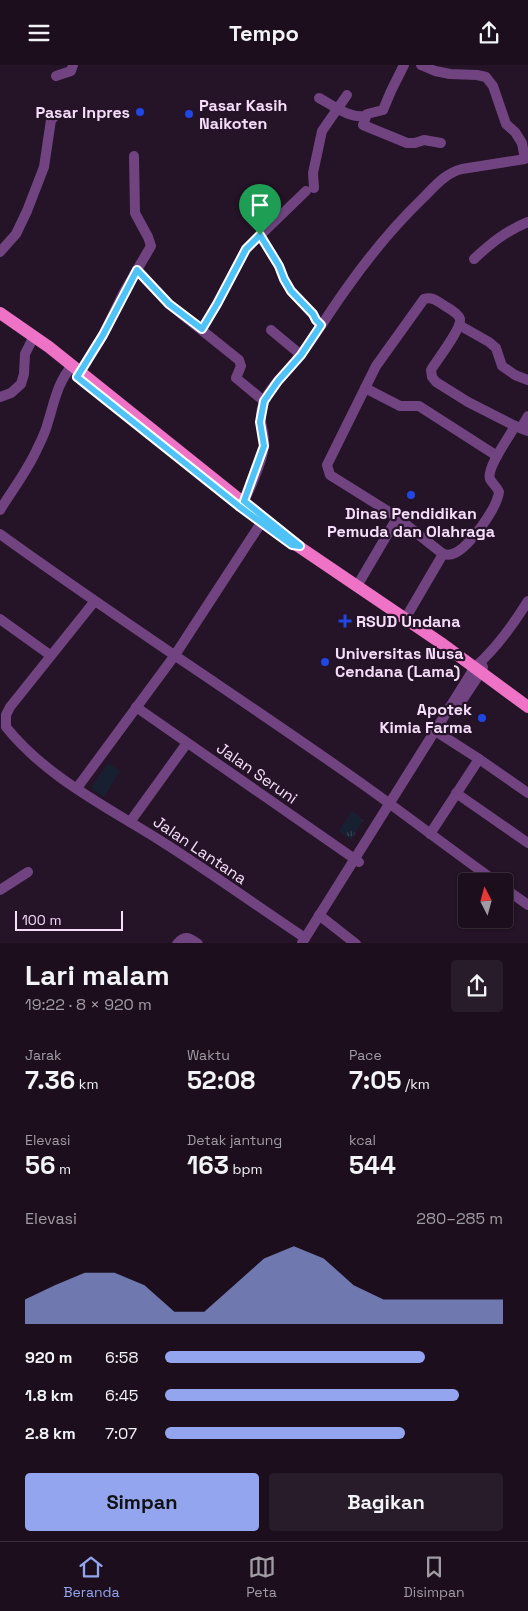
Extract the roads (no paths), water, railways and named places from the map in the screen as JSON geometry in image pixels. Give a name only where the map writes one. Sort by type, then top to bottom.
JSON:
[{"type":"main road","points":[[0,313],[48,347],[74,371]]},
{"type":"main road","points":[[0,321],[74,371],[242,504],[528,707]]},
{"type":"main road","points":[[242,504],[261,523],[292,545],[300,546]]},
{"type":"street","points":[[56,76],[71,71],[73,65]]},
{"type":"street","points":[[319,98],[336,111],[353,116],[365,116],[383,110],[404,65]]},
{"type":"street","points":[[242,504],[264,446],[260,422],[264,401],[278,381],[301,355],[376,249],[440,181],[456,170],[526,163],[522,143],[515,132],[506,124],[492,86],[486,77],[450,74],[435,71],[421,65]]},
{"type":"street","points":[[202,329],[246,249],[310,190],[322,131],[347,95]]},
{"type":"street","points":[[0,252],[16,234],[27,211],[44,167],[51,120],[58,113]]},
{"type":"street","points":[[365,116],[363,125],[407,143],[424,140],[441,143]]},
{"type":"street","points":[[0,510],[37,449],[48,424],[58,391],[103,335],[150,246],[148,237],[135,213],[134,155]]},
{"type":"street","points":[[474,259],[492,241],[528,222]]},
{"type":"street","points":[[260,235],[279,266],[291,291],[321,325]]},
{"type":"street","points":[[137,270],[169,304],[239,360],[241,366],[236,377],[264,401]]},
{"type":"street","points":[[521,428],[468,401],[436,382],[432,377],[431,370],[459,325],[460,319],[457,314],[433,299],[424,299],[376,366],[327,465],[327,469],[330,475],[397,518],[443,554],[455,554],[467,545],[484,522],[497,499],[499,492],[490,477],[497,456],[521,428],[528,416]]},
{"type":"street","points":[[459,325],[489,342],[496,348],[502,366],[515,375],[528,380]]},
{"type":"street","points":[[271,330],[301,355]]},
{"type":"street","points":[[0,397],[11,393],[21,384],[24,375],[25,353],[31,342]]},
{"type":"street","points":[[365,388],[400,406],[419,406],[497,456]]},
{"type":"street","points":[[357,586],[397,518]]},
{"type":"street","points":[[77,788],[175,655],[261,523]]},
{"type":"street","points":[[0,535],[94,602],[175,655],[392,805],[484,873]]},
{"type":"street","points":[[405,619],[443,554]]},
{"type":"street","points":[[304,941],[478,670],[528,601]]},
{"type":"street","points":[[3,720],[10,707],[50,655],[94,602]]},
{"type":"street","points":[[0,619],[50,655]]},
{"type":"street","points":[[392,805],[440,734],[478,670]]},
{"type":"street","name":"Jalan Seruni","points":[[136,707],[357,861]]},
{"type":"street","name":"Jalan Lantana","points":[[3,720],[18,743],[52,772],[130,822],[304,941]]},
{"type":"street","points":[[440,734],[528,793]]},
{"type":"street","points":[[130,822],[187,743]]},
{"type":"street","points":[[430,834],[479,759]]},
{"type":"street","points":[[456,793],[528,843]]},
{"type":"street","points":[[0,890],[28,872]]},
{"type":"street","points":[[513,894],[528,905]]},
{"type":"street","points":[[319,919],[356,943]]},
{"type":"street","points":[[177,943],[183,937],[187,937],[198,943]]},
{"type":"place","name":"Pasar Inpres","points":[[140,112]]},
{"type":"place","name":"Pasar Kasih Naikoten","points":[[189,114]]},
{"type":"place","name":"Dinas Pendidikan Pemuda dan Olahraga","points":[[411,495]]},
{"type":"place","name":"RSUD Undana","points":[[345,621]]},
{"type":"place","name":"Universitas Nusa Cendana (Lama)","points":[[325,662]]},
{"type":"place","name":"Apotek Kimia Farma","points":[[482,718]]}]
